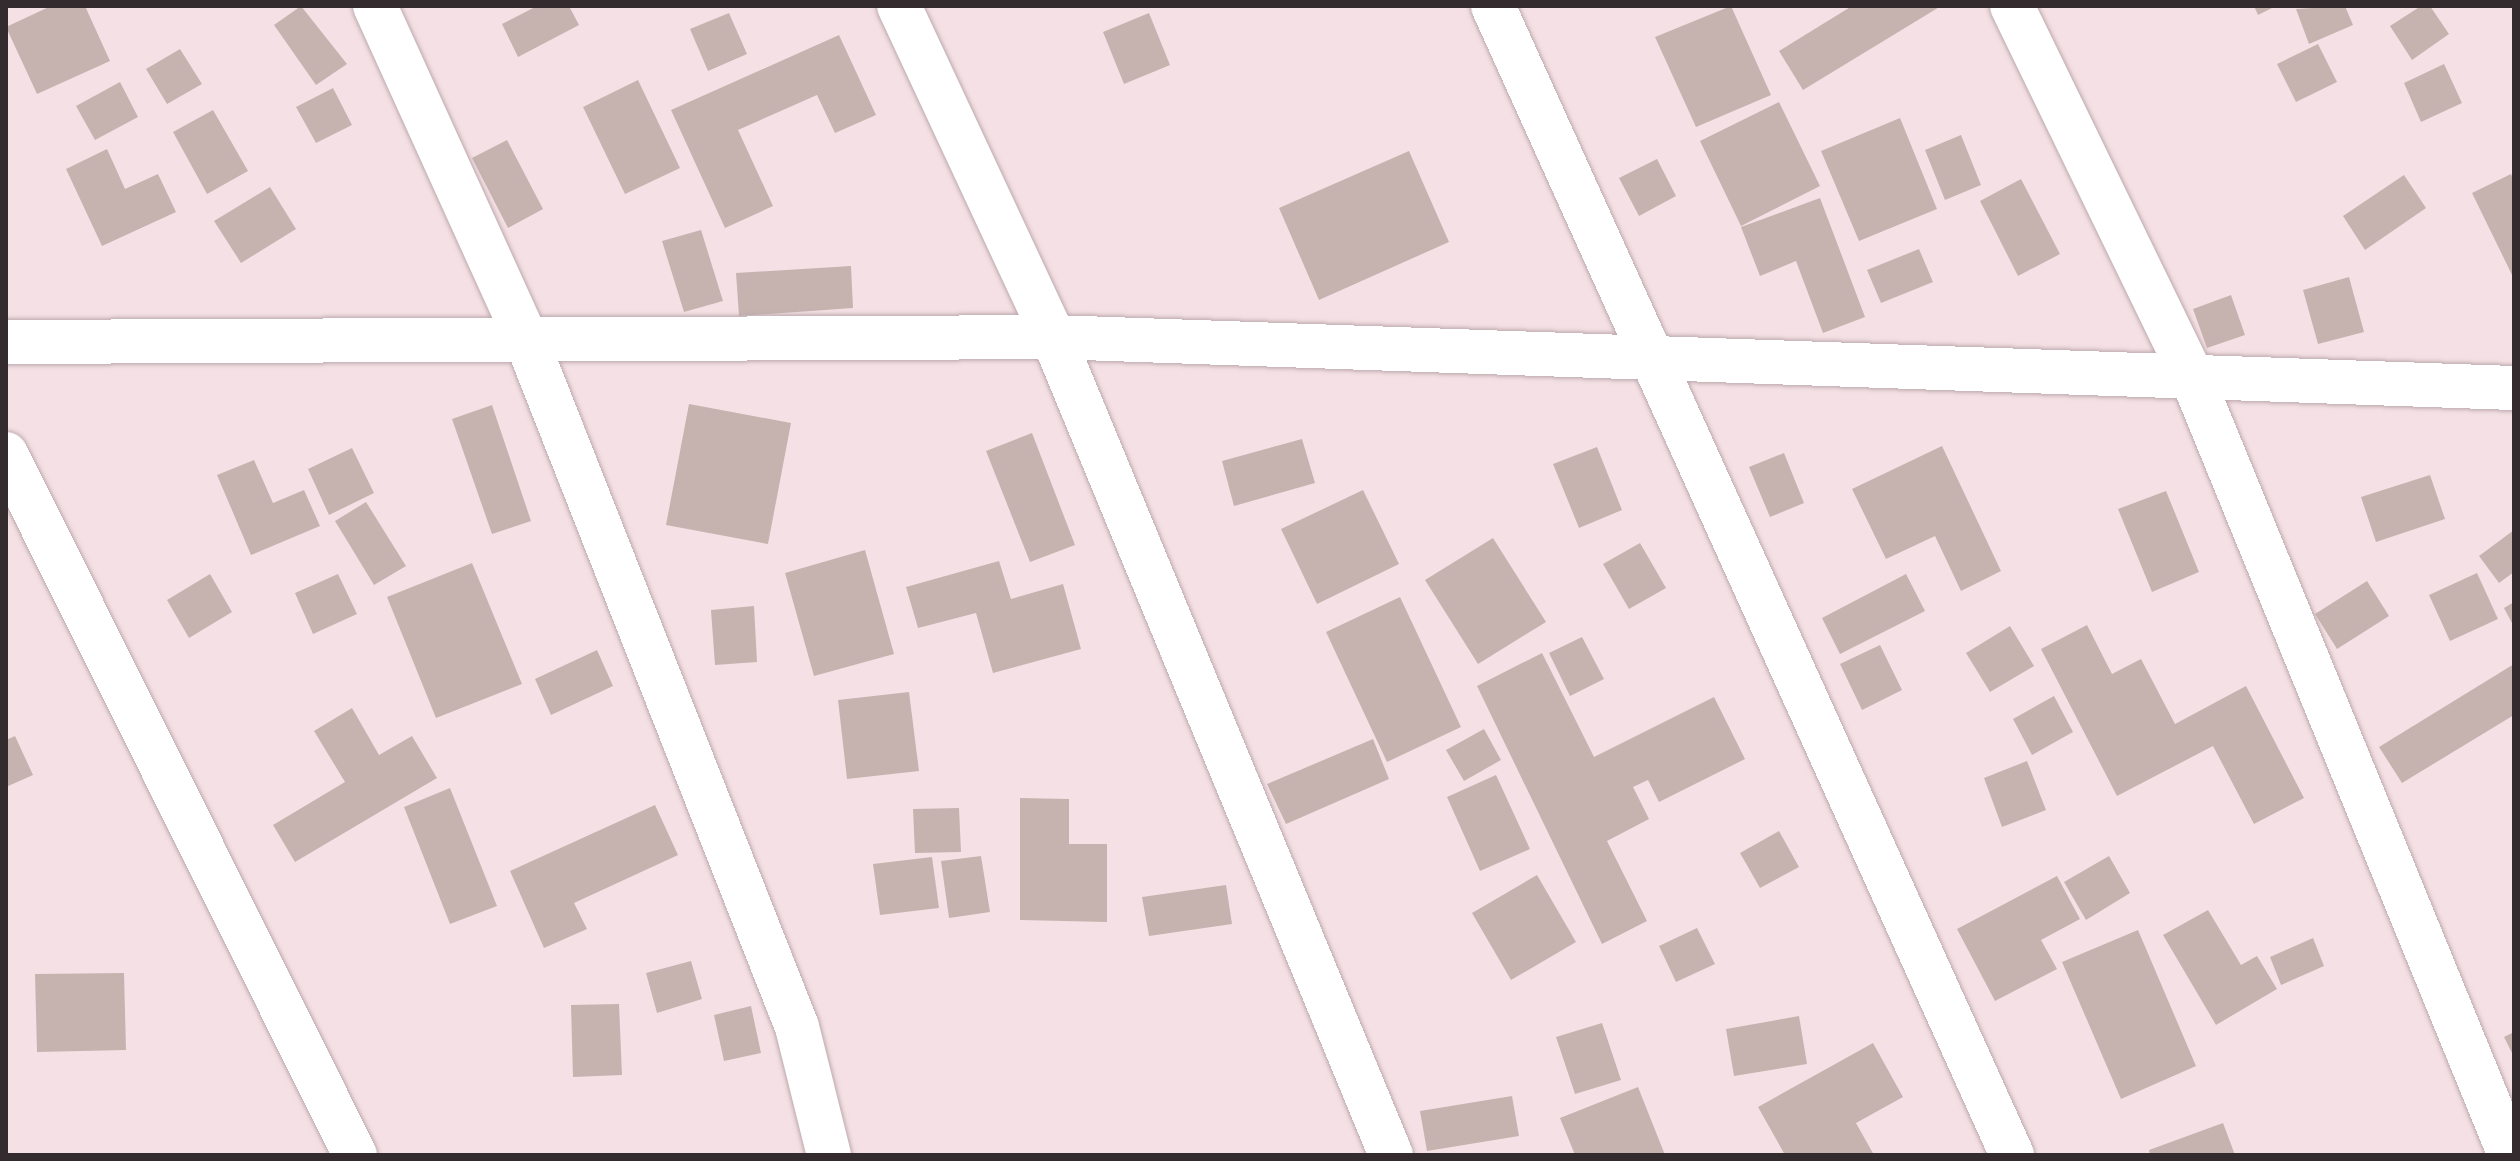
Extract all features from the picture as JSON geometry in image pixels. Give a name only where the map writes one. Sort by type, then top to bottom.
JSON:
[{"type":"street","points":[[375,6],[526,339],[797,1027],[829,1155]]},
{"type":"street","points":[[899,6],[1053,337],[1391,1155]]},
{"type":"street","points":[[1493,6],[1655,358],[2012,1155]]},
{"type":"street","points":[[2012,6],[2192,377],[2510,1155]]},
{"type":"street","points":[[6,342],[1053,337],[2514,388]]},
{"type":"street","points":[[6,454],[355,1155]]},
{"type":"building","points":[[51,6],[85,6],[110,61],[37,94],[6,27]]},
{"type":"building","points":[[301,6],[347,64],[316,85],[274,25]]},
{"type":"building","points":[[537,6],[569,6],[579,25],[518,57],[502,24]]},
{"type":"building","points":[[1731,6],[1771,95],[1696,127],[1655,37]]},
{"type":"building","points":[[1852,6],[1941,6],[1803,90],[1779,51]]},
{"type":"building","points":[[2254,6],[2276,6],[2258,15]]},
{"type":"building","points":[[2345,6],[2353,25],[2309,44],[2296,9]]},
{"type":"building","points":[[2421,6],[2430,6],[2449,34],[2412,60],[2390,26]]},
{"type":"building","points":[[729,13],[747,54],[708,71],[690,29]]},
{"type":"building","points":[[1149,13],[1170,65],[1124,84],[1103,32]]},
{"type":"building","points":[[839,35],[876,115],[835,133],[817,95],[738,130],[773,206],[725,228],[671,110]]},
{"type":"building","points":[[2318,44],[2337,82],[2296,102],[2277,64]]},
{"type":"building","points":[[180,49],[202,84],[167,104],[146,69]]},
{"type":"building","points":[[2444,64],[2462,103],[2421,122],[2404,83]]},
{"type":"building","points":[[638,80],[680,168],[625,194],[583,107]]},
{"type":"building","points":[[120,82],[138,117],[95,140],[76,106]]},
{"type":"building","points":[[333,88],[352,125],[316,143],[296,107]]},
{"type":"building","points":[[1779,102],[1820,186],[1741,226],[1700,141]]},
{"type":"building","points":[[213,110],[248,171],[207,194],[173,132]]},
{"type":"building","points":[[1900,118],[1937,209],[1859,241],[1821,151]]},
{"type":"building","points":[[1961,135],[1981,185],[1945,200],[1925,150]]},
{"type":"building","points":[[507,140],[543,209],[508,228],[472,158]]},
{"type":"building","points":[[107,149],[125,189],[158,174],[176,212],[102,246],[66,169]]},
{"type":"building","points":[[1409,151],[1449,242],[1319,300],[1279,208]]},
{"type":"building","points":[[1657,159],[1676,196],[1639,216],[1619,178]]},
{"type":"building","points":[[2511,174],[2514,181],[2514,279],[2472,193]]},
{"type":"building","points":[[2404,175],[2426,208],[2365,250],[2343,216]]},
{"type":"building","points":[[2021,179],[2060,254],[2018,276],[1980,201]]},
{"type":"building","points":[[270,187],[296,229],[241,263],[214,221]]},
{"type":"building","points":[[1820,198],[1865,317],[1823,333],[1796,261],[1760,276],[1741,227]]},
{"type":"building","points":[[701,230],[723,301],[684,312],[662,241]]},
{"type":"building","points":[[1919,249],[1933,282],[1881,303],[1867,270]]},
{"type":"building","points":[[851,266],[853,308],[739,316],[736,273]]},
{"type":"building","points":[[2349,277],[2364,332],[2318,344],[2303,290]]},
{"type":"building","points":[[2231,295],[2245,335],[2207,348],[2193,309]]},
{"type":"building","points":[[689,404],[791,423],[768,544],[666,525]]},
{"type":"building","points":[[492,405],[531,521],[492,534],[452,419]]},
{"type":"building","points":[[1032,433],[1075,545],[1030,562],[986,451]]},
{"type":"building","points":[[1302,439],[1315,483],[1234,506],[1222,461]]},
{"type":"building","points":[[1942,446],[2001,571],[1961,591],[1935,536],[1886,559],[1852,489]]},
{"type":"building","points":[[1597,447],[1622,510],[1579,528],[1553,464]]},
{"type":"building","points":[[352,448],[374,493],[329,515],[308,469]]},
{"type":"building","points":[[1784,453],[1804,503],[1770,517],[1749,467]]},
{"type":"building","points":[[254,460],[273,503],[304,490],[320,526],[251,555],[217,475]]},
{"type":"building","points":[[2430,475],[2445,519],[2376,542],[2361,497]]},
{"type":"building","points":[[1363,490],[1399,564],[1317,604],[1281,529]]},
{"type":"building","points":[[2166,491],[2199,572],[2152,592],[2118,509]]},
{"type":"building","points":[[366,502],[406,566],[374,585],[335,521]]},
{"type":"building","points":[[2514,530],[2514,572],[2499,583],[2479,556]]},
{"type":"building","points":[[1493,538],[1546,622],[1478,664],[1425,580]]},
{"type":"building","points":[[1640,543],[1666,588],[1629,609],[1603,564]]},
{"type":"building","points":[[865,550],[894,654],[814,676],[785,573]]},
{"type":"building","points":[[999,561],[1011,599],[1063,584],[1081,649],[993,673],[976,613],[918,628],[906,587]]},
{"type":"building","points":[[472,563],[522,684],[436,718],[387,597]]},
{"type":"building","points":[[2477,573],[2498,619],[2450,641],[2429,595]]},
{"type":"building","points":[[210,574],[232,612],[189,638],[167,600]]},
{"type":"building","points":[[338,574],[357,614],[313,634],[295,593]]},
{"type":"building","points":[[1906,574],[1925,611],[1840,654],[1822,618]]},
{"type":"building","points":[[2367,581],[2389,616],[2337,649],[2315,614]]},
{"type":"building","points":[[1400,597],[1461,727],[1387,762],[1326,632]]},
{"type":"building","points":[[2514,602],[2514,627],[2504,608]]},
{"type":"building","points":[[754,606],[757,662],[715,665],[711,610]]},
{"type":"building","points":[[2087,625],[2112,674],[2141,659],[2175,724],[2246,686],[2304,798],[2254,824],[2213,746],[2117,796],[2041,649]]},
{"type":"building","points":[[2010,626],[2034,666],[1990,692],[1966,653]]},
{"type":"building","points":[[1582,637],[1604,679],[1570,696],[1549,653]]},
{"type":"building","points":[[1880,645],[1902,690],[1862,710],[1840,664]]},
{"type":"building","points":[[597,650],[613,686],[551,715],[535,679]]},
{"type":"building","points":[[1542,653],[1594,757],[1714,697],[1745,759],[1659,802],[1648,780],[1633,787],[1649,819],[1607,841],[1647,921],[1602,944],[1477,686]]},
{"type":"building","points":[[2514,664],[2514,715],[2402,783],[2379,747]]},
{"type":"building","points":[[909,692],[919,771],[847,779],[838,700]]},
{"type":"building","points":[[2054,696],[2073,732],[2032,755],[2013,719]]},
{"type":"building","points":[[352,708],[379,755],[412,736],[437,778],[295,862],[273,825],[345,782],[314,731]]},
{"type":"building","points":[[1484,729],[1501,760],[1464,781],[1446,750]]},
{"type":"building","points":[[15,736],[33,775],[6,787],[6,740]]},
{"type":"building","points":[[1373,739],[1389,779],[1286,824],[1267,784]]},
{"type":"building","points":[[2027,761],[2046,810],[2002,827],[1984,778]]},
{"type":"building","points":[[1496,775],[1530,849],[1480,871],[1447,797]]},
{"type":"building","points":[[450,788],[497,906],[450,924],[404,807]]},
{"type":"building","points":[[1020,798],[1069,799],[1069,844],[1107,844],[1107,922],[1020,920]]},
{"type":"building","points":[[655,805],[678,855],[574,903],[587,929],[544,948],[510,871]]},
{"type":"building","points":[[959,808],[961,852],[915,853],[913,809]]},
{"type":"building","points":[[1779,831],[1799,867],[1760,888],[1740,853]]},
{"type":"building","points":[[981,856],[990,912],[949,918],[941,861]]},
{"type":"building","points":[[2109,856],[2130,893],[2086,920],[2064,882]]},
{"type":"building","points":[[932,857],[939,908],[880,915],[873,864]]},
{"type":"building","points":[[1537,875],[1576,942],[1511,980],[1472,913]]},
{"type":"building","points":[[2057,876],[2080,919],[2041,940],[2057,969],[1995,1001],[1957,929]]},
{"type":"building","points":[[1226,885],[1232,924],[1149,936],[1142,897]]},
{"type":"building","points":[[2208,910],[2241,965],[2257,956],[2277,989],[2216,1025],[2163,935]]},
{"type":"building","points":[[1697,928],[1715,964],[1676,982],[1659,946]]},
{"type":"building","points":[[2138,930],[2196,1066],[2121,1099],[2062,962]]},
{"type":"building","points":[[2313,938],[2324,966],[2281,985],[2270,957]]},
{"type":"building","points":[[691,961],[702,999],[657,1013],[646,973]]},
{"type":"building","points":[[124,973],[126,1050],[37,1052],[35,974]]},
{"type":"building","points":[[619,1004],[622,1075],[573,1077],[571,1005]]},
{"type":"building","points":[[751,1006],[761,1053],[724,1061],[714,1015]]},
{"type":"building","points":[[1799,1016],[1807,1064],[1734,1076],[1726,1029]]},
{"type":"building","points":[[1602,1023],[1621,1080],[1575,1094],[1556,1037]]},
{"type":"building","points":[[2514,1032],[2514,1057],[2504,1037]]},
{"type":"building","points":[[1873,1043],[1903,1097],[1856,1123],[1874,1155],[1785,1155],[1758,1107]]},
{"type":"building","points":[[1638,1087],[1665,1155],[1575,1155],[1560,1118]]},
{"type":"building","points":[[1512,1096],[1519,1136],[1427,1151],[1420,1111]]},
{"type":"building","points":[[2223,1123],[2235,1155],[2150,1155],[2149,1150]]}]
